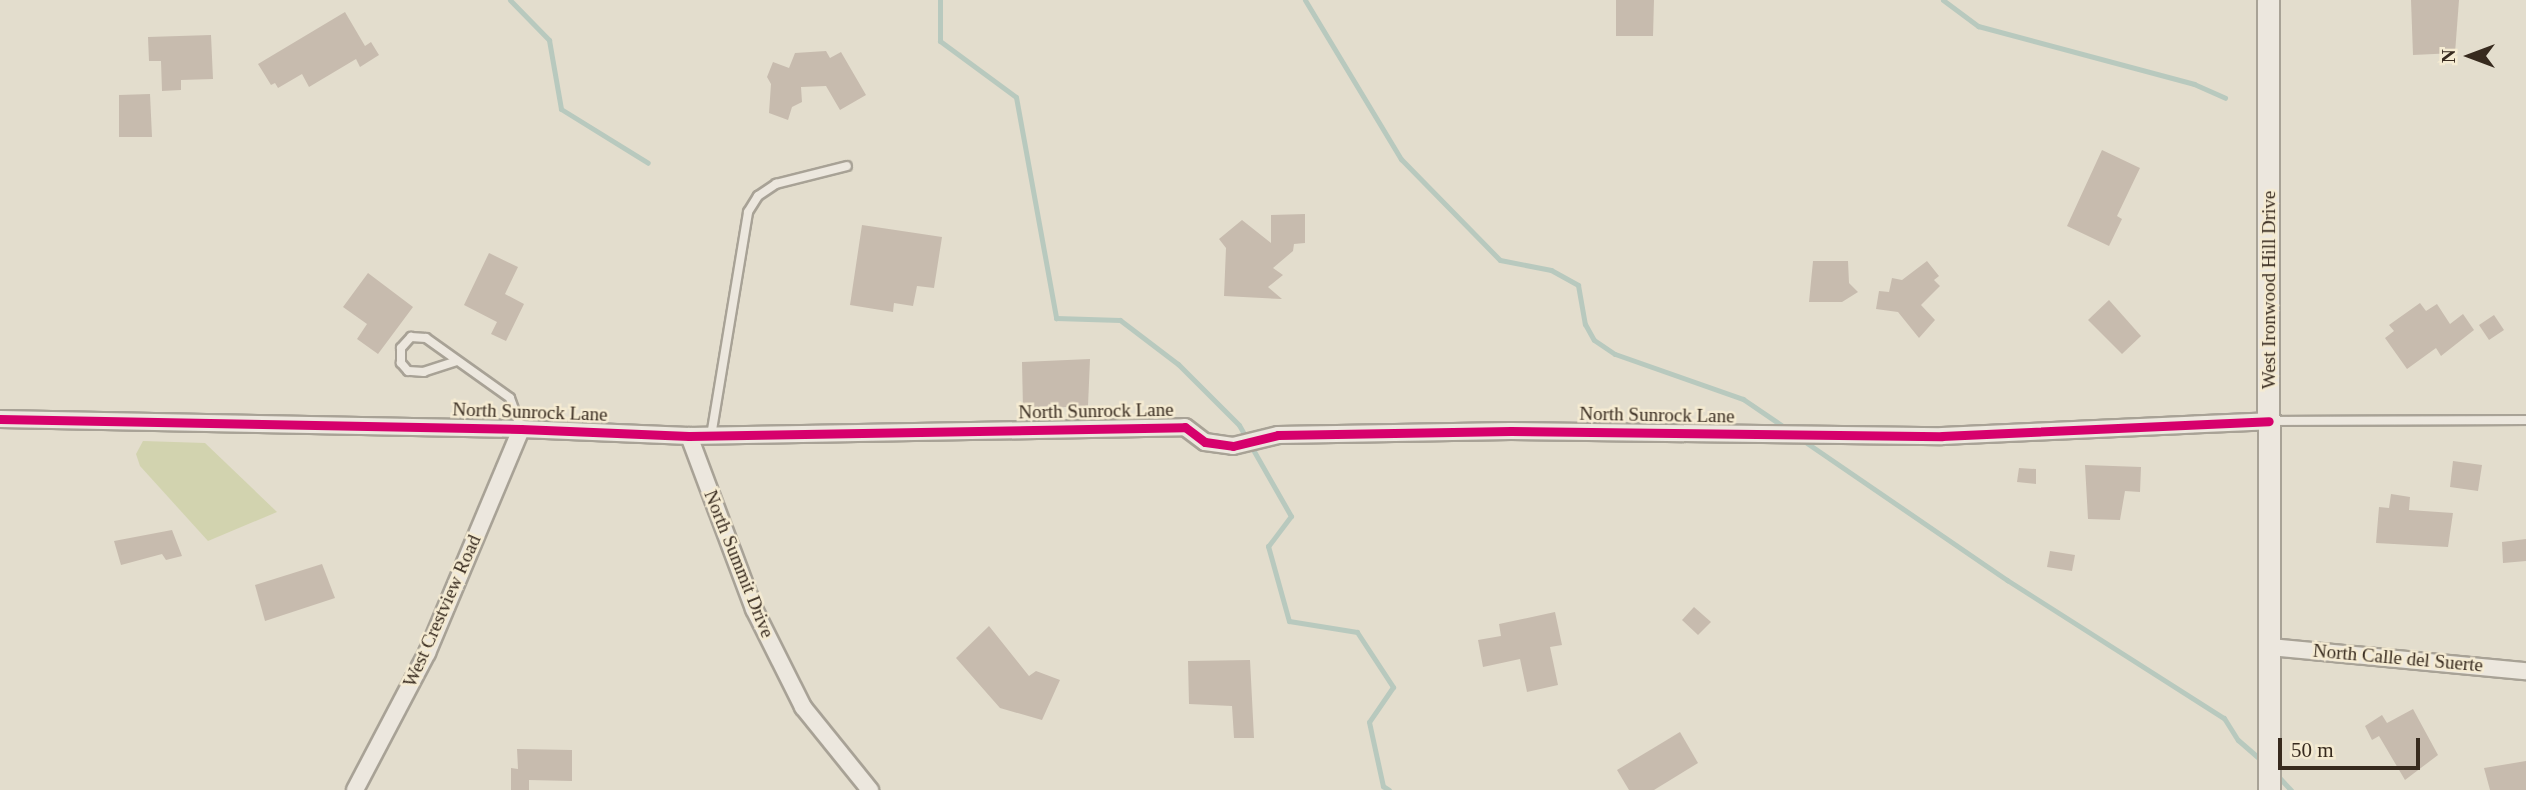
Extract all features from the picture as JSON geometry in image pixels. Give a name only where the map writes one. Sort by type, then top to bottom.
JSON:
[{"type":"street","name":"West Ironwood Hill Drive","points":[[2268,0],[2269,790]]},
{"type":"street","name":"North Sunrock Lane","points":[[0,419],[521,429],[689,436],[1185,427],[1205,442],[1233,446],[1279,435],[1511,431],[1942,436],[2269,421]]},
{"type":"street","name":"West Crestview Road","points":[[355,790],[427,653],[521,429]]},
{"type":"street","name":"North Summit Drive","points":[[689,436],[754,609],[803,707],[870,790]]},
{"type":"street","name":"North Calle del Suerte","points":[[2270,646],[2526,670]]},
{"type":"lane","points":[[711,436],[748,212],[758,196],[776,184],[847,166]]},
{"type":"lane","points":[[457,361],[424,372],[408,371],[401,363],[401,348],[411,337],[426,338],[510,398],[521,429]]},
{"type":"lane","points":[[2269,421],[2526,420]]},
{"type":"green space","points":[[143,441],[205,443],[277,512],[208,541],[140,466],[136,454]]},
{"type":"building","points":[[1616,0],[1654,0],[1653,36],[1616,36]]},
{"type":"building","points":[[2411,0],[2459,0],[2455,53],[2413,55]]},
{"type":"building","points":[[345,12],[365,46],[371,42],[379,55],[360,67],[356,59],[309,87],[302,74],[278,88],[275,83],[271,85],[258,64]]},
{"type":"building","points":[[211,35],[213,79],[181,80],[181,90],[162,91],[161,61],[149,61],[148,37]]},
{"type":"building","points":[[826,51],[830,58],[841,52],[866,95],[840,110],[826,86],[801,87],[802,102],[792,107],[788,120],[769,113],[771,84],[767,77],[773,62],[789,68],[795,53]]},
{"type":"building","points":[[150,94],[152,137],[119,137],[119,95]]},
{"type":"building","points":[[2102,150],[2140,168],[2117,216],[2122,219],[2109,246],[2067,226]]},
{"type":"building","points":[[1305,214],[1305,243],[1294,244],[1293,251],[1273,268],[1283,275],[1268,287],[1282,299],[1224,296],[1226,248],[1219,239],[1242,220],[1271,243],[1271,215]]},
{"type":"building","points":[[862,225],[942,237],[934,288],[917,286],[913,306],[894,303],[893,312],[850,305]]},
{"type":"building","points":[[489,253],[518,267],[505,294],[524,304],[506,341],[491,334],[497,322],[464,305]]},
{"type":"building","points":[[1813,261],[1848,261],[1849,283],[1858,292],[1842,302],[1809,302]]},
{"type":"building","points":[[1927,261],[1939,276],[1934,280],[1940,286],[1921,305],[1935,320],[1919,338],[1898,312],[1876,309],[1879,291],[1889,292],[1892,278],[1902,280]]},
{"type":"building","points":[[368,273],[413,307],[378,354],[357,339],[367,324],[343,307]]},
{"type":"building","points":[[2109,300],[2141,336],[2122,354],[2088,320]]},
{"type":"building","points":[[2420,303],[2426,311],[2437,304],[2450,324],[2463,314],[2474,330],[2441,356],[2436,348],[2407,369],[2385,338],[2394,331],[2389,325]]},
{"type":"building","points":[[2494,315],[2504,330],[2489,340],[2479,325]]},
{"type":"building","points":[[1090,359],[1088,406],[1023,409],[1022,362]]},
{"type":"building","points":[[2453,461],[2482,465],[2478,491],[2450,487]]},
{"type":"building","points":[[2085,465],[2141,467],[2140,492],[2125,491],[2120,520],[2088,519]]},
{"type":"building","points":[[2019,468],[2036,469],[2036,484],[2017,482]]},
{"type":"building","points":[[2391,494],[2410,497],[2409,510],[2453,513],[2448,547],[2376,543],[2379,507],[2389,508]]},
{"type":"building","points":[[172,530],[182,556],[166,560],[162,554],[121,565],[114,541]]},
{"type":"building","points":[[2526,539],[2526,561],[2503,563],[2502,542]]},
{"type":"building","points":[[2050,551],[2075,555],[2072,571],[2047,567]]},
{"type":"building","points":[[322,564],[335,598],[265,621],[255,585]]},
{"type":"building","points":[[1694,607],[1711,622],[1698,635],[1682,620]]},
{"type":"building","points":[[1555,612],[1562,645],[1550,647],[1558,685],[1527,692],[1520,659],[1483,667],[1478,640],[1501,636],[1499,624]]},
{"type":"building","points":[[989,626],[1029,676],[1036,671],[1060,680],[1042,720],[1000,708],[956,658]]},
{"type":"building","points":[[1250,660],[1254,738],[1234,738],[1232,706],[1189,704],[1188,661]]},
{"type":"building","points":[[2413,709],[2438,755],[2405,780],[2379,736],[2372,740],[2365,726],[2382,715],[2387,723]]},
{"type":"building","points":[[1680,732],[1698,763],[1654,790],[1629,790],[1617,770]]},
{"type":"building","points":[[517,749],[572,750],[572,781],[529,780],[529,790],[511,790],[511,768],[518,769]]},
{"type":"building","points":[[2526,761],[2526,790],[2490,790],[2484,768]]},
{"type":"waterway","points":[[510,0],[549,40],[561,109],[648,163]]},
{"type":"waterway","points":[[940,0],[940,41],[1016,97],[1056,318],[1120,320],[1178,364],[1239,425],[1291,516],[1268,546],[1289,621],[1357,632],[1393,687],[1369,722],[1383,786],[1389,790]]},
{"type":"waterway","points":[[1305,0],[1401,159],[1500,260],[1551,270],[1578,285],[1585,324],[1594,340],[1615,354],[1743,399],[1787,429]]},
{"type":"waterway","points":[[1943,0],[1978,26],[2194,84],[2225,98]]},
{"type":"waterway","points":[[1801,439],[2007,580],[2224,718],[2238,740],[2262,761]]},
{"type":"waterway","points":[[2274,772],[2291,790]]},
{"type":"cycle path","points":[[0,419],[521,429],[689,436],[1185,427],[1205,442],[1233,446],[1278,435],[1511,431],[1942,436],[2269,421]]}]
